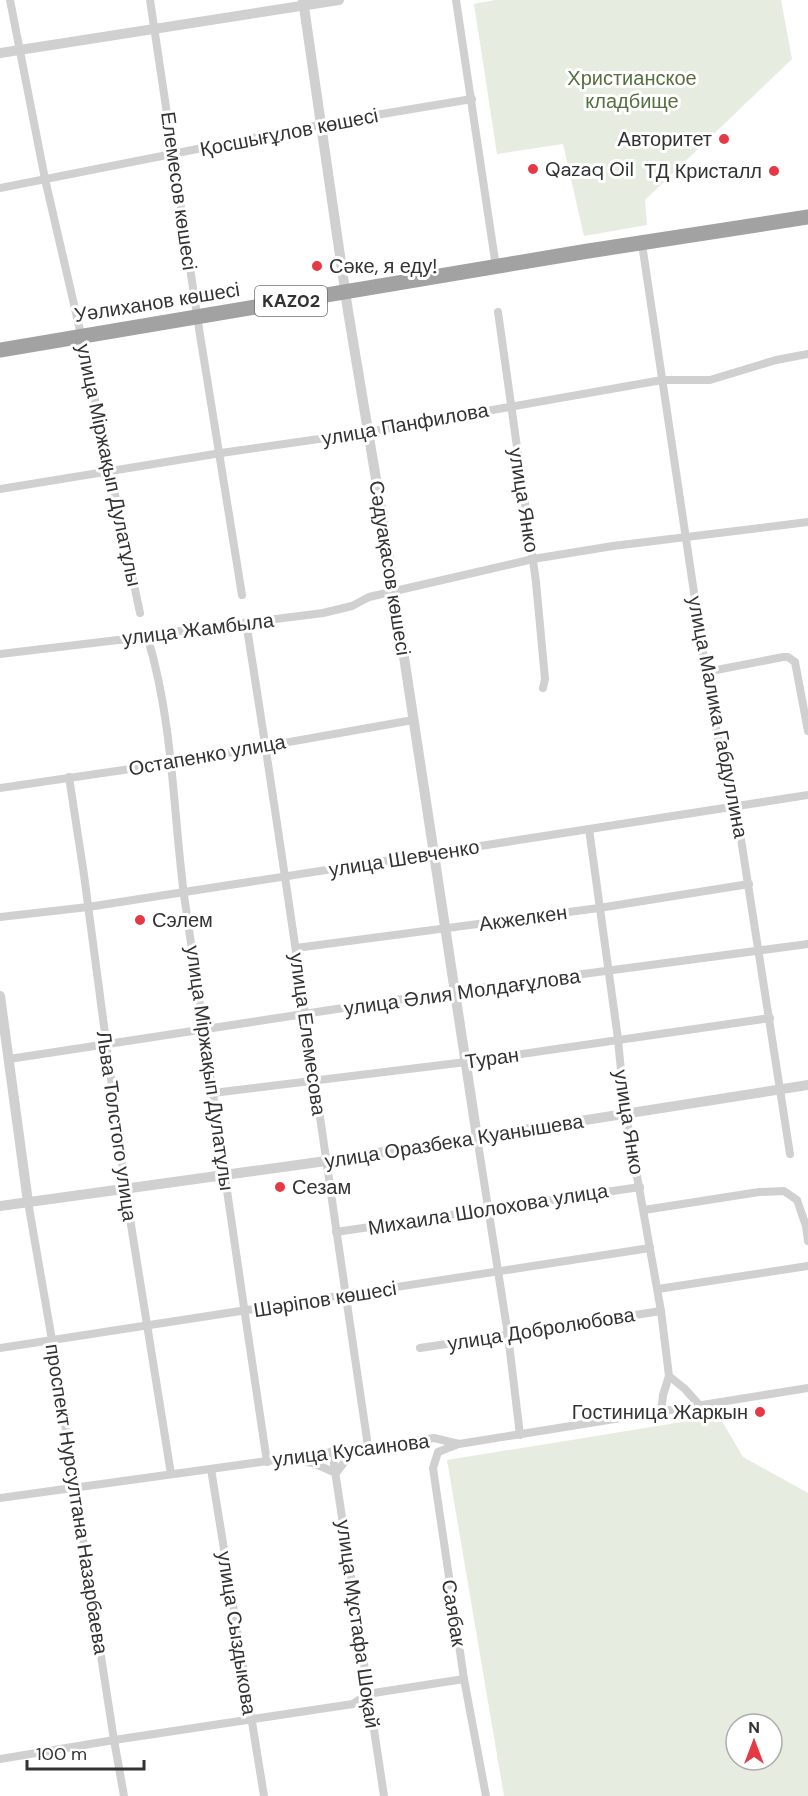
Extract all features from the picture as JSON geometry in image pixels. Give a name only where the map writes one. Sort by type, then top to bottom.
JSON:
[{"type":"highway","name":"KАZ02","points":[[642,244],[808,215]]},
{"type":"highway","name":"KАZ02","points":[[582,252],[594,248],[808,215]]},
{"type":"highway","name":"Уәлиханов көшесі","points":[[0,350],[582,252],[642,244]]},
{"type":"street","name":"улица Міржақып Дулатұлы","points":[[10,0],[45,179],[140,613]]},
{"type":"street","name":"Елемесов көшесі","points":[[150,0],[242,595]]},
{"type":"street","points":[[0,53],[304,3],[339,0]]},
{"type":"street","points":[[456,0],[496,267]]},
{"type":"street","name":"Сәдуақасов көшесі","points":[[304,3],[346,292],[477,1137]]},
{"type":"street","name":"Қосшығұлов көшесі","points":[[0,188],[322,125],[471,99]]},
{"type":"street","name":"улица Малика Габдуллина","points":[[642,244],[706,672],[728,788],[736,807],[790,1154]]},
{"type":"street","name":"улица Янко","points":[[498,312],[509,406],[533,560],[545,678],[543,688]]},
{"type":"street","name":"улица Панфилова","points":[[0,489],[220,453],[368,432],[662,380],[710,380],[776,360],[808,354]]},
{"type":"street","name":"улица Жамбыла","points":[[0,654],[118,640],[148,639],[172,632],[340,609],[369,597],[533,560],[686,537],[808,522]]},
{"type":"street","name":"улица Елемесова","points":[[246,622],[286,876],[368,1446]]},
{"type":"street","name":"улица Міржақып Дулатұлы","points":[[148,639],[154,659],[171,763],[184,892],[267,1461]]},
{"type":"street","points":[[706,672],[783,657],[792,659],[795,662],[808,731]]},
{"type":"street","name":"Остапенко улица","points":[[0,788],[171,763],[413,720]]},
{"type":"street","name":"Льва Толстого улица","points":[[69,777],[126,1190],[171,1474]]},
{"type":"street","name":"улица Шевченко","points":[[0,917],[88,907],[808,795]]},
{"type":"street","name":"улица Янко","points":[[589,829],[626,1114],[661,1311],[669,1376],[663,1395],[661,1413]]},
{"type":"street","name":"Акжелкен","points":[[296,948],[599,908],[749,884]]},
{"type":"street","name":"улица Әлия Молдағұлова","points":[[9,1059],[455,991],[808,944]]},
{"type":"street","points":[[0,996],[28,1202]]},
{"type":"street","name":"Туран","points":[[213,1093],[466,1062],[770,1018]]},
{"type":"street","name":"улица Оразбека Куанышева","points":[[0,1206],[326,1161],[808,1085]]},
{"type":"street","points":[[477,1137],[520,1435]]},
{"type":"street","name":"Михаила Шолохова улица","points":[[336,1232],[640,1187]]},
{"type":"street","points":[[644,1210],[759,1192],[784,1191],[797,1200],[807,1226],[808,1241]]},
{"type":"street","name":"проспект Нурсултана Назарбаева","points":[[28,1202],[124,1796]]},
{"type":"street","name":"Шәріпов көшесі","points":[[0,1348],[650,1248]]},
{"type":"street","points":[[658,1289],[808,1266]]},
{"type":"street","name":"улица Добролюбова","points":[[420,1348],[661,1311]]},
{"type":"street","points":[[669,1376],[701,1407]]},
{"type":"street","name":"улица Кусаинова","points":[[0,1498],[356,1447],[434,1438],[459,1444],[808,1389]]},
{"type":"street","name":"Саябак","points":[[459,1444],[438,1452],[433,1468],[464,1679],[486,1796]]},
{"type":"street","points":[[282,1459],[314,1463],[336,1473],[356,1447]]},
{"type":"street","name":"улица Мұстафа Шоқай","points":[[332,1451],[384,1796]]},
{"type":"street","name":"улица Сыздыкова","points":[[212,1469],[264,1796]]},
{"type":"street","points":[[0,1759],[352,1704],[367,1694],[464,1679]]},
{"type":"green space","name":"Христианское кладбище","points":[[495,0],[781,0],[792,59],[645,200],[647,225],[584,236],[563,144],[497,154],[474,4]]},
{"type":"green space","points":[[719,1416],[743,1457],[808,1493],[808,1796],[504,1796],[447,1460]]},
{"type":"place","name":"Авторитет","points":[[724,139]]},
{"type":"place","name":"Qazaq Oil","points":[[533,169]]},
{"type":"place","name":"ТД Кристалл","points":[[774,171]]},
{"type":"place","name":"Сәке, я еду!","points":[[317,266]]},
{"type":"place","name":"Сэлем","points":[[140,920]]},
{"type":"place","name":"Сезам","points":[[280,1187]]},
{"type":"place","name":"Гостиница Жаркын","points":[[760,1412]]}]
